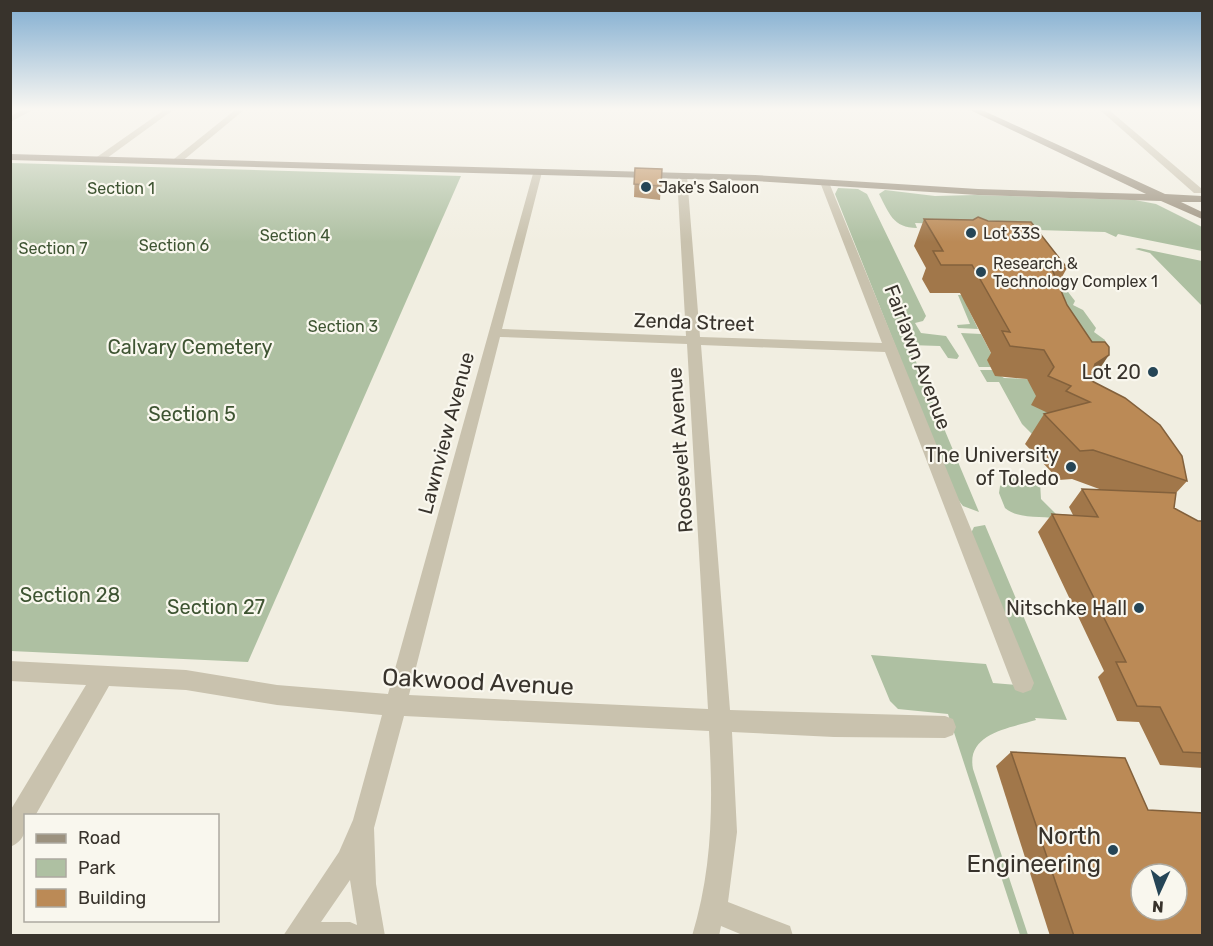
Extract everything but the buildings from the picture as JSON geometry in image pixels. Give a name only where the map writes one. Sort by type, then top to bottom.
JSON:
[{"type":"main road","points":[[1069,154],[1203,216]]},
{"type":"main road","points":[[10,157],[682,176],[1163,198],[1201,194]]},
{"type":"main road","points":[[825,182],[849,180],[1042,185],[1201,194]]},
{"type":"main road","points":[[928,189],[929,185],[988,184]]},
{"type":"street","points":[[100,159],[107,154]]},
{"type":"street","points":[[177,161],[185,154]]},
{"type":"street","points":[[1155,154],[1201,194]]},
{"type":"street","name":"Lawnview Avenue","points":[[365,821],[537,172]]},
{"type":"street","name":"Roosevelt Avenue","points":[[682,176],[726,826],[719,884],[705,936]]},
{"type":"street","name":"Fairlawn Avenue","points":[[825,182],[1023,683]]},
{"type":"street","name":"Zenda Street","points":[[495,333],[892,348]]},
{"type":"street","name":"Oakwood Avenue","points":[[10,671],[186,680],[306,699],[834,726],[945,727]]},
{"type":"street","points":[[10,835],[103,676]]},
{"type":"street","points":[[296,936],[348,861],[365,821]]},
{"type":"street","points":[[365,821],[363,884],[372,936]]},
{"type":"street","points":[[712,909],[780,936]]},
{"type":"street","points":[[319,936],[350,936]]},
{"type":"green space","name":"Calvary Cemetery","points":[[11,163],[461,176],[248,662],[11,651]]},
{"type":"green space","points":[[838,188],[858,189],[867,194],[926,316],[923,321],[915,323],[921,333],[946,336],[959,356],[957,359],[948,358],[940,346],[909,345],[979,512],[963,506],[955,496],[835,194]]},
{"type":"green space","points":[[885,190],[935,196],[1135,200],[1156,204],[1202,227],[1202,251],[1118,234],[1116,237],[1105,232],[915,223],[917,228],[909,227],[897,222],[889,213],[879,194]]},
{"type":"green space","points":[[1135,249],[1202,261],[1202,306],[1150,253]]},
{"type":"green space","points":[[1059,280],[1075,301],[1073,305],[1083,310],[1096,328],[1094,332],[1105,340],[1106,358],[1099,368],[967,306],[978,329],[958,328],[957,325],[970,324],[958,295],[1032,296]]},
{"type":"green space","points":[[961,333],[981,334],[995,361],[991,367],[979,367]]},
{"type":"green space","points":[[980,370],[992,370],[1004,378],[1027,379],[1052,415],[1034,436],[1022,424],[999,382],[987,382]]},
{"type":"green space","points":[[1014,475],[1028,476],[1040,482],[1041,499],[1062,520],[1018,515],[1005,508],[999,493],[1000,486]]},
{"type":"green space","points":[[985,525],[1067,720],[1035,718],[1036,720],[992,734],[976,747],[973,757],[973,769],[1028,935],[1020,935],[948,714],[898,709],[890,701],[871,655],[986,664],[993,683],[1017,685],[971,533],[974,527]]},
{"type":"place","name":"Jake's Saloon","points":[[646,187]]},
{"type":"place","name":"Lot 33S","points":[[971,233]]},
{"type":"place","name":"Research & Technology Complex 1","points":[[981,272]]},
{"type":"place","name":"Lot 20","points":[[1153,372]]},
{"type":"place","name":"The University of Toledo","points":[[1071,467]]},
{"type":"place","name":"Nitschke Hall","points":[[1139,608]]},
{"type":"place","name":"North Engineering","points":[[1113,850]]},
{"type":"park label","name":"Section 1","points":[[121,188]]},
{"type":"park label","name":"Section 4","points":[[295,235]]},
{"type":"park label","name":"Section 6","points":[[174,245]]},
{"type":"park label","name":"Section 7","points":[[53,248]]},
{"type":"park label","name":"Section 3","points":[[343,326]]},
{"type":"park label","name":"Section 5","points":[[192,414]]},
{"type":"park label","name":"Section 28","points":[[70,595]]},
{"type":"park label","name":"Section 27","points":[[216,607]]}]
